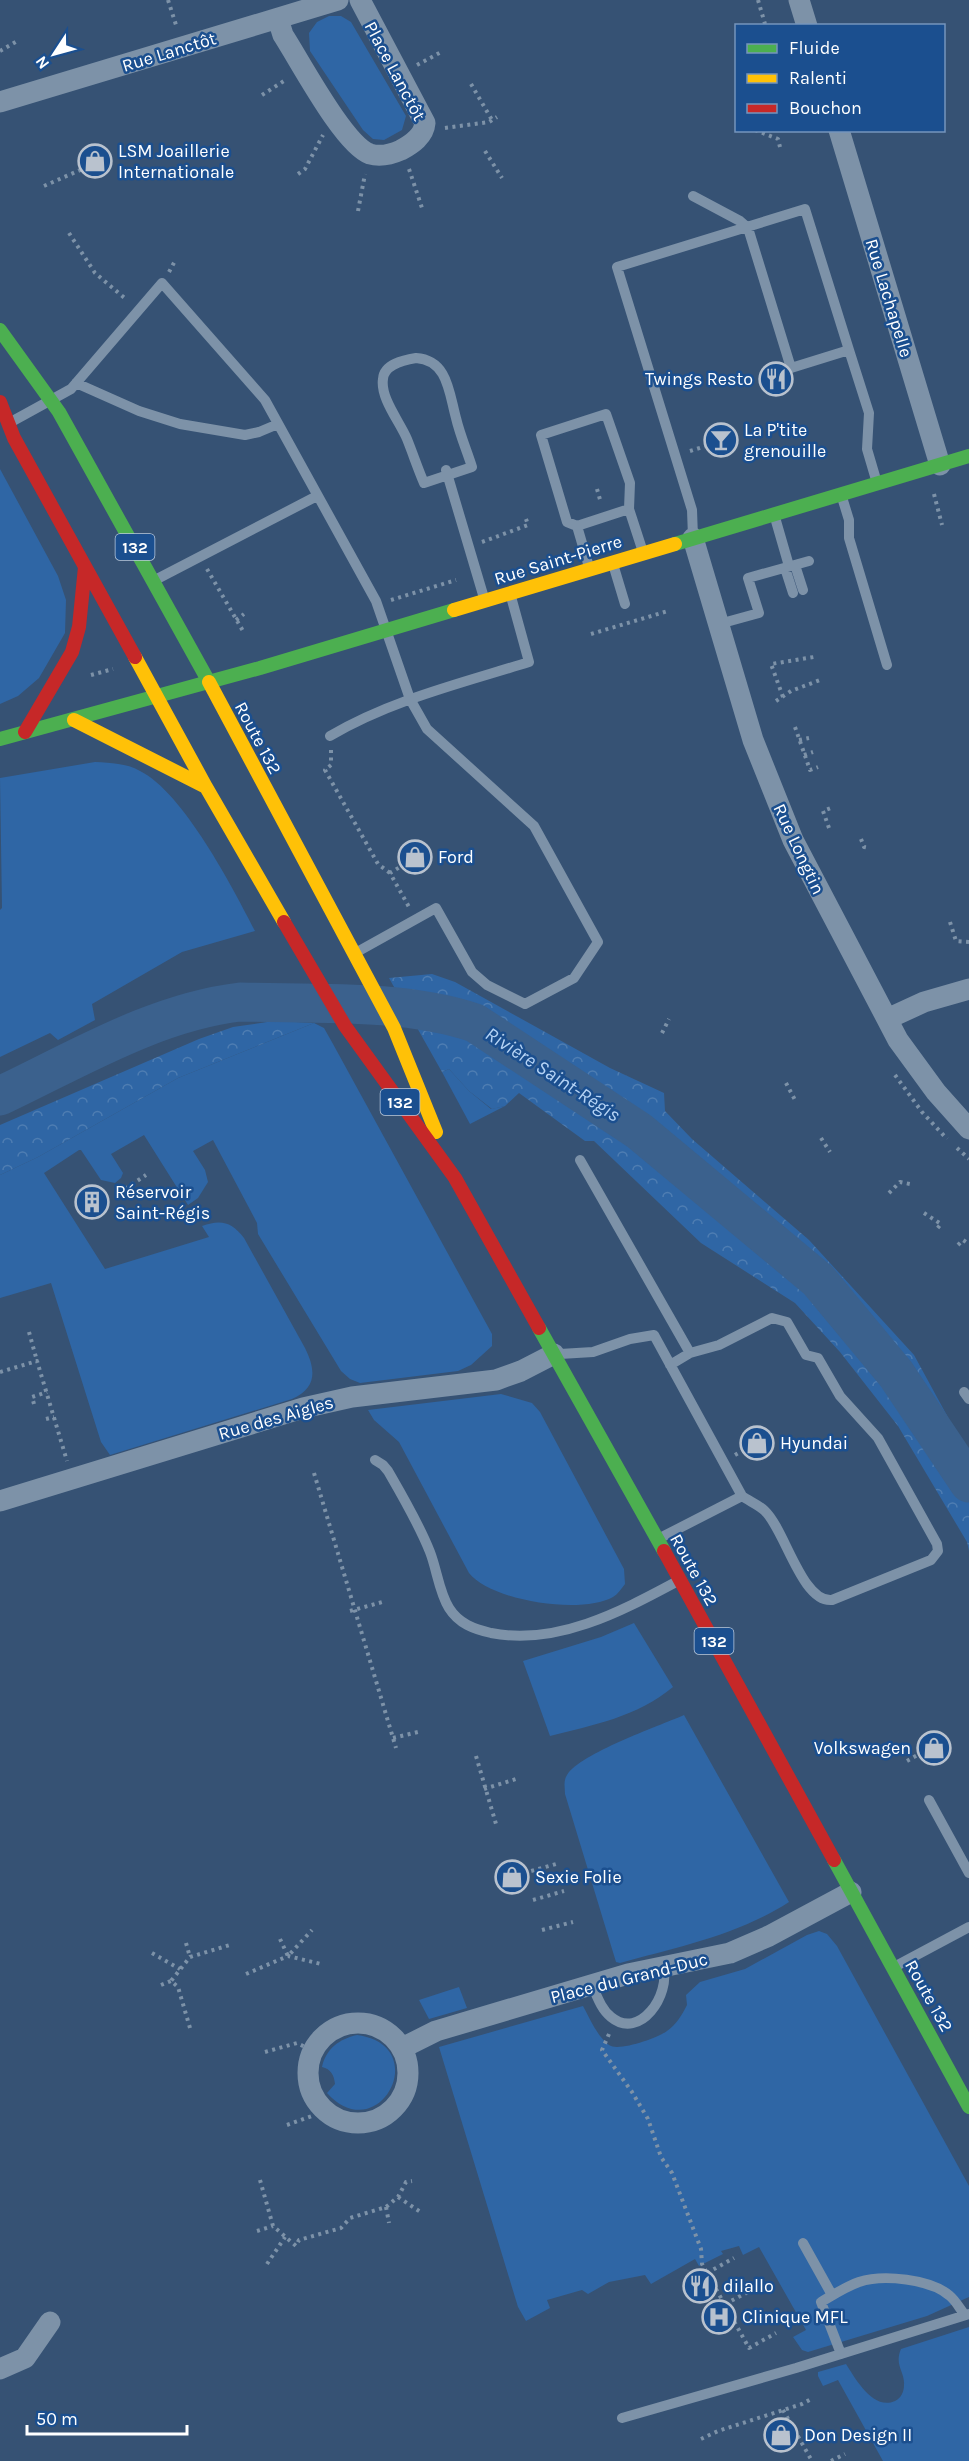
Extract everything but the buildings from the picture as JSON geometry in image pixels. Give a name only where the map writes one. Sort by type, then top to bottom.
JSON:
[{"type":"main road","name":"Route 132","points":[[0,330],[51,401],[209,682],[394,1028],[455,1178]]},
{"type":"main road","name":"Route 132","points":[[0,402],[14,438],[206,787],[345,1026],[455,1178],[680,1580],[969,2107]]},
{"type":"main road","name":"Rue Saint-Pierre","points":[[0,739],[209,682],[969,456]]},
{"type":"main road","points":[[25,732],[72,652],[79,627],[85,567]]},
{"type":"main road","points":[[74,720],[206,787]]},
{"type":"street","name":"Rue Lanctôt","points":[[0,102],[338,0]]},
{"type":"street","name":"Place Lanctôt","points":[[360,0],[366,16],[421,112],[425,123],[424,131],[402,149],[390,154],[369,154]]},
{"type":"street","points":[[799,0],[806,24]]},
{"type":"street","points":[[278,19],[283,35],[333,114],[352,140],[369,154]]},
{"type":"street","name":"Rue Lachapelle","points":[[839,132],[940,465]]},
{"type":"street","name":"Rue Longtin","points":[[693,538],[753,740],[772,790],[810,874],[887,1019],[914,1064],[948,1108],[969,1129]]},
{"type":"street","points":[[887,1019],[924,1002],[969,989]]},
{"type":"street","name":"Rue des Aigles","points":[[0,1501],[303,1408],[352,1397],[496,1380],[521,1371],[554,1354]]},
{"type":"street","name":"Place du Grand-Duc","points":[[402,2048],[436,2031],[592,1985],[663,1966],[730,1953],[851,1892]]},
{"type":"street","points":[[359,2023],[384,2030],[402,2048],[409,2071],[407,2087],[399,2103],[386,2115],[369,2122],[351,2123],[334,2117],[321,2107],[309,2084],[308,2067],[313,2051],[319,2042],[333,2030],[359,2023]]},
{"type":"street","points":[[0,2369],[25,2358],[50,2322]]},
{"type":"lane","points":[[693,196],[740,221],[748,228],[791,368],[849,350]]},
{"type":"lane","points":[[693,538],[692,510],[617,267],[805,209],[869,413],[867,449],[877,483]]},
{"type":"lane","points":[[9,423],[51,401],[76,383],[162,283],[265,400],[377,604],[410,699],[428,729],[534,826],[598,942],[574,978],[525,1004],[487,985],[472,972],[436,908],[354,954]]},
{"type":"lane","points":[[426,358],[442,372],[450,389],[456,419],[472,467],[447,472],[424,483],[382,382],[383,376],[395,363],[406,359],[426,358]]},
{"type":"lane","points":[[76,383],[139,411],[180,424],[245,435],[278,424]]},
{"type":"lane","points":[[629,509],[577,526],[567,522],[541,435],[606,414],[630,483],[629,509],[644,553]]},
{"type":"lane","points":[[447,472],[485,601]]},
{"type":"lane","points":[[841,494],[849,520],[849,538],[887,665]]},
{"type":"lane","points":[[154,581],[317,496]]},
{"type":"lane","points":[[773,514],[798,592]]},
{"type":"lane","points":[[577,526],[590,569]]},
{"type":"lane","points":[[719,624],[759,613],[748,578],[809,561]]},
{"type":"lane","points":[[612,562],[625,604]]},
{"type":"lane","points":[[330,736],[347,725],[410,699],[529,662],[510,593]]},
{"type":"lane","points":[[580,1160],[690,1353]]},
{"type":"lane","points":[[554,1354],[593,1352],[630,1339],[654,1335],[670,1365],[742,1496],[765,1511],[809,1588],[819,1599],[832,1600],[931,1560],[938,1551],[938,1544],[878,1438],[840,1396],[818,1358],[806,1355],[787,1322],[772,1318],[719,1345],[690,1353],[670,1365]]},
{"type":"lane","points":[[375,1460],[388,1471],[422,1535],[449,1608],[470,1627],[510,1635],[533,1636],[567,1630],[624,1609],[680,1580]]},
{"type":"lane","points":[[657,1540],[742,1496]]},
{"type":"lane","points":[[929,1800],[969,1873]]},
{"type":"lane","points":[[893,1968],[969,1927]]},
{"type":"lane","points":[[592,1985],[603,2007],[615,2020],[631,2023],[646,2016],[654,2006],[664,1988],[666,1975],[663,1966]]},
{"type":"lane","points":[[803,2243],[832,2295]]},
{"type":"lane","points":[[622,2418],[841,2354],[967,2314],[951,2296],[940,2289],[902,2279],[883,2278],[861,2282],[821,2302],[841,2354]]},
{"type":"path","points":[[168,0],[183,47]]},
{"type":"path","points":[[758,0],[765,24]]},
{"type":"path","points":[[0,51],[19,40]]},
{"type":"path","points":[[400,75],[443,51]]},
{"type":"path","points":[[262,95],[304,68]]},
{"type":"path","points":[[471,84],[492,120]]},
{"type":"path","points":[[298,174],[305,170],[333,114]]},
{"type":"path","points":[[424,131],[492,120],[497,117]]},
{"type":"path","points":[[760,132],[778,140],[782,151]]},
{"type":"path","points":[[402,149],[422,208]]},
{"type":"path","points":[[485,151],[502,178]]},
{"type":"path","points":[[358,211],[369,154]]},
{"type":"path","points":[[44,186],[87,167]]},
{"type":"path","points":[[69,233],[95,273],[138,311]]},
{"type":"path","points":[[934,494],[942,525]]},
{"type":"path","points":[[469,547],[528,525],[526,519]]},
{"type":"path","points":[[377,604],[456,580]]},
{"type":"path","points":[[217,586],[243,631]]},
{"type":"path","points":[[591,634],[668,611]]},
{"type":"path","points":[[236,620],[244,614]]},
{"type":"path","points":[[783,697],[771,664],[814,657]]},
{"type":"path","points":[[84,676],[111,669],[120,670]]},
{"type":"path","points":[[776,701],[806,684],[820,680]]},
{"type":"path","points":[[795,727],[810,770],[818,767]]},
{"type":"path","points":[[799,740],[809,738]]},
{"type":"path","points":[[804,755],[813,752]]},
{"type":"path","points":[[332,765],[325,770],[378,864],[390,873],[416,919]]},
{"type":"path","points":[[829,828],[823,811],[831,808]]},
{"type":"path","points":[[861,839],[864,847],[868,848]]},
{"type":"path","points":[[390,873],[405,864]]},
{"type":"path","points":[[950,922],[956,941],[969,942]]},
{"type":"path","points":[[662,1032],[669,1019]]},
{"type":"path","points":[[786,1083],[795,1100]]},
{"type":"path","points":[[821,1138],[830,1152]]},
{"type":"path","points":[[118,1193],[146,1175]]},
{"type":"path","points":[[889,1193],[900,1182],[910,1184]]},
{"type":"path","points":[[924,1213],[941,1224],[936,1230]]},
{"type":"path","points":[[958,1245],[963,1240],[969,1244]]},
{"type":"path","points":[[29,1332],[68,1464]]},
{"type":"path","points":[[0,1372],[37,1361]]},
{"type":"path","points":[[34,1404],[32,1397],[47,1392]]},
{"type":"path","points":[[46,1419],[54,1417]]},
{"type":"path","points":[[314,1473],[352,1610],[396,1748]]},
{"type":"path","points":[[352,1610],[386,1601]]},
{"type":"path","points":[[393,1738],[418,1732]]},
{"type":"path","points":[[907,1761],[921,1753]]},
{"type":"path","points":[[476,1756],[496,1824]]},
{"type":"path","points":[[484,1789],[516,1779]]},
{"type":"path","points":[[524,1873],[556,1864]]},
{"type":"path","points":[[533,1900],[564,1891]]},
{"type":"path","points":[[542,1930],[573,1922]]},
{"type":"path","points":[[246,1974],[288,1956],[312,1930]]},
{"type":"path","points":[[280,1940],[288,1956],[321,1964]]},
{"type":"path","points":[[186,1943],[190,1957]]},
{"type":"path","points":[[161,1985],[171,1981],[190,1957],[233,1944]]},
{"type":"path","points":[[152,1953],[181,1969]]},
{"type":"path","points":[[171,1981],[178,1986],[190,2028]]},
{"type":"path","points":[[615,2020],[602,2050],[648,2119],[661,2157],[672,2173],[684,2203],[701,2249],[702,2264],[709,2280],[749,2348],[776,2333]]},
{"type":"path","points":[[265,2052],[297,2043],[313,2051]]},
{"type":"path","points":[[287,2125],[312,2116],[321,2107]]},
{"type":"path","points":[[260,2180],[273,2226],[296,2246],[299,2254]]},
{"type":"path","points":[[296,2246],[299,2240],[341,2228],[350,2218],[386,2207],[398,2198],[406,2182],[412,2181]]},
{"type":"path","points":[[398,2198],[422,2213]]},
{"type":"path","points":[[386,2207],[389,2223]]},
{"type":"path","points":[[257,2230],[273,2226]]},
{"type":"path","points":[[267,2264],[285,2237]]},
{"type":"path","points":[[707,2273],[734,2258]]},
{"type":"path","points":[[722,2302],[752,2290]]},
{"type":"path","points":[[701,2439],[813,2398]]},
{"type":"path","points":[[783,2410],[796,2439],[812,2461]]},
{"type":"path","points":[[831,2461],[844,2454]]},
{"type":"green space","points":[[329,16],[341,16],[351,22],[406,116],[402,130],[384,140],[373,139],[363,130],[310,51],[309,33],[317,22]]},
{"type":"green space","points":[[0,469],[58,576],[66,600],[65,633],[39,678],[18,696],[0,704]]},
{"type":"green space","points":[[95,762],[135,768],[156,782],[173,799],[220,867],[255,931],[182,952],[92,1004],[95,1020],[58,1040],[50,1033],[0,1057],[0,910],[2,908],[0,778]]},
{"type":"green space","points":[[432,974],[455,982],[610,1068],[664,1093],[665,1111],[692,1139],[809,1240],[914,1355],[969,1456],[969,1551],[967,1542],[898,1426],[840,1352],[795,1303],[701,1243],[594,1141],[585,1141],[519,1093],[505,1106],[492,1109],[469,1091],[449,1069],[442,1072],[389,978]]},
{"type":"green space","points":[[274,1021],[314,1023],[178,1078],[38,1157],[0,1175],[0,1125],[199,1039],[233,1027]]},
{"type":"green space","points":[[314,1023],[324,1028],[333,1044],[492,1334],[492,1346],[471,1365],[458,1371],[360,1383],[350,1379],[341,1371],[258,1234],[257,1223],[213,1140],[193,1151],[205,1170],[208,1182],[198,1198],[188,1205],[144,1135],[111,1154],[123,1173],[115,1183],[101,1180],[79,1150],[44,1173],[105,1269],[209,1237],[202,1226],[226,1223],[235,1228],[244,1238],[305,1348],[312,1371],[310,1384],[300,1395],[292,1399],[110,1455],[101,1442],[51,1283],[0,1298],[0,1175],[38,1157],[178,1078]]},
{"type":"green space","points":[[449,1069],[469,1091],[491,1109],[505,1106],[470,1124],[442,1072]]},
{"type":"green space","points":[[501,1394],[532,1403],[540,1412],[624,1569],[625,1584],[613,1597],[580,1605],[559,1605],[516,1598],[480,1583],[469,1573],[399,1442],[374,1420],[368,1410]]},
{"type":"green space","points":[[634,1623],[673,1687],[630,1713],[550,1736],[523,1661],[601,1637]]},
{"type":"green space","points":[[684,1715],[789,1902],[728,1932],[620,1963],[616,1962],[565,1794],[565,1780],[575,1767],[587,1758]]},
{"type":"green space","points":[[819,1931],[827,1934],[837,1946],[969,2186],[969,2297],[927,2316],[808,2352],[802,2350],[793,2337],[806,2330],[759,2247],[743,2255],[739,2246],[721,2251],[723,2254],[699,2266],[695,2259],[651,2284],[645,2275],[609,2282],[588,2294],[582,2290],[547,2300],[550,2308],[526,2321],[518,2307],[439,2047],[583,2006],[597,2032],[609,2045],[621,2047],[638,2043],[662,2034],[673,2026],[687,2005],[686,1995],[700,1982],[745,1969],[807,1935]]},
{"type":"green space","points":[[459,1987],[467,2008],[429,2019],[419,2000]]},
{"type":"green space","points":[[357,2035],[380,2043],[392,2056],[395,2073],[390,2089],[380,2102],[364,2109],[346,2107],[327,2093],[335,2081],[330,2071],[322,2067],[334,2046],[344,2039]]},
{"type":"green space","points":[[969,2327],[969,2461],[883,2461],[838,2380],[823,2386],[818,2372],[846,2364],[872,2397],[887,2403],[895,2401],[904,2388],[899,2364],[901,2349]]},
{"type":"waterway","name":"Rivière Saint-Régis","points":[[0,1096],[87,1053],[147,1027],[208,1007],[240,1002],[389,1006],[448,1015],[475,1023],[639,1131],[818,1280],[896,1374],[969,1483]]},
{"type":"traffic: fast","points":[[0,330],[59,412],[209,682]]},
{"type":"traffic: fast","points":[[675,544],[969,456]]},
{"type":"traffic: fast","points":[[0,739],[260,668],[454,610]]},
{"type":"traffic: fast","points":[[539,1328],[664,1551]]},
{"type":"traffic: fast","points":[[834,1860],[969,2107]]},
{"type":"traffic: slow","points":[[454,610],[675,544]]},
{"type":"traffic: slow","points":[[135,657],[206,787],[284,922]]},
{"type":"traffic: slow","points":[[209,682],[394,1028],[436,1132]]},
{"type":"traffic: slow","points":[[74,720],[206,787]]},
{"type":"traffic: jam","points":[[0,402],[14,438],[135,657]]},
{"type":"traffic: jam","points":[[25,732],[72,652],[79,627],[85,567]]},
{"type":"traffic: jam","points":[[284,922],[345,1026],[455,1178],[539,1328]]},
{"type":"traffic: jam","points":[[664,1551],[834,1860]]},
{"type":"place","name":"LSM Joaillerie Internationale","points":[[95,161]]},
{"type":"place","name":"Twings Resto","points":[[776,379]]},
{"type":"place","name":"La P'tite grenouille","points":[[721,440]]},
{"type":"place","name":"Ford","points":[[415,857]]},
{"type":"place","name":"Réservoir Saint-Régis","points":[[92,1202]]},
{"type":"place","name":"Hyundai","points":[[757,1443]]},
{"type":"place","name":"Volkswagen","points":[[934,1748]]},
{"type":"place","name":"Sexie Folie","points":[[512,1877]]},
{"type":"place","name":"dilallo","points":[[700,2286]]},
{"type":"place","name":"Clinique MFL","points":[[719,2317]]},
{"type":"place","name":"Don Design II","points":[[781,2435]]}]
